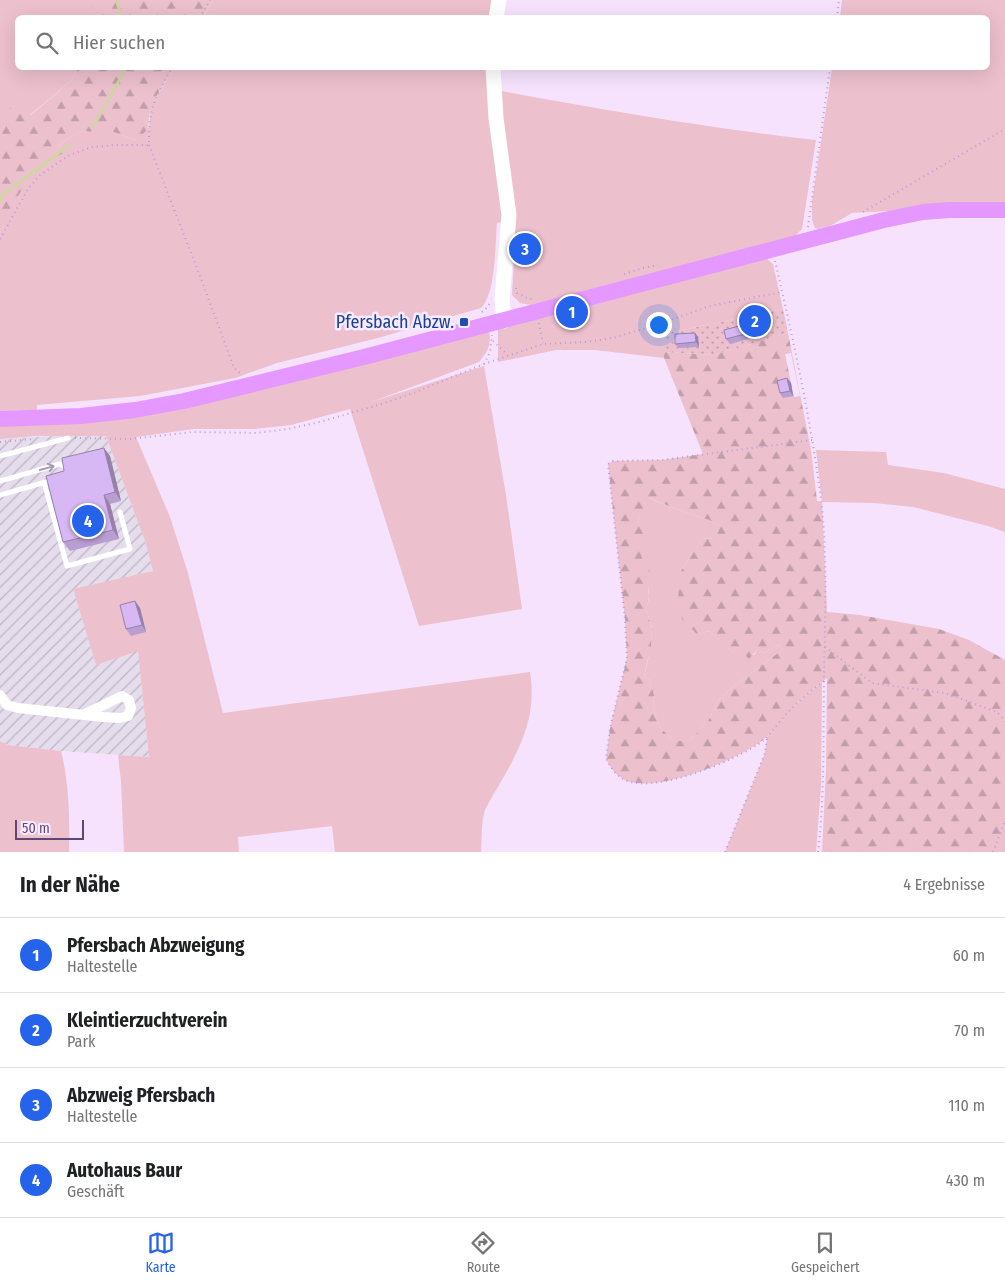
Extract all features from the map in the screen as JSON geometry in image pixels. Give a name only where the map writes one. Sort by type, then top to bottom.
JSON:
[{"type":"main road","points":[[496,15],[499,0]]},
{"type":"main road","points":[[492,324],[502,299],[509,215],[496,118],[493,70]]},
{"type":"main road","points":[[0,419],[81,416],[135,410],[184,401],[492,324],[850,229],[923,212],[975,209],[1005,210]]},
{"type":"street","points":[[0,695],[7,705],[18,708],[82,715]]},
{"type":"lane","points":[[0,456],[68,438]]},
{"type":"lane","points":[[0,481],[60,464],[66,470],[64,476]]},
{"type":"lane","points":[[0,495],[53,480]]},
{"type":"lane","points":[[44,482],[67,566],[130,550],[120,512]]},
{"type":"path","points":[[202,15],[210,0]]},
{"type":"path","points":[[837,15],[839,0]]},
{"type":"path","points":[[171,70],[157,94],[152,108],[149,145],[234,368],[238,373],[243,374]]},
{"type":"path","points":[[808,240],[808,223],[830,70]]},
{"type":"path","points":[[850,229],[858,215],[1005,129]]},
{"type":"path","points":[[0,239],[28,189],[53,166],[70,155],[92,147],[149,145]]},
{"type":"path","points":[[775,259],[812,440],[822,521],[825,570],[825,647],[822,805],[818,852]]},
{"type":"path","points":[[624,274],[660,265]]},
{"type":"path","points":[[516,287],[517,293],[528,299],[535,299]]},
{"type":"path","points":[[68,438],[130,439],[193,432],[256,433],[288,429],[320,422],[385,403],[508,355],[543,344],[586,342],[613,338],[710,306],[782,292]]},
{"type":"path","points":[[491,301],[485,310],[508,355]]},
{"type":"path","points":[[484,364],[490,352],[492,324]]},
{"type":"path","points":[[0,442],[39,439]]},
{"type":"path","points":[[812,440],[662,460],[613,461],[608,464],[625,619],[627,658],[610,728],[606,759],[620,778],[631,782],[659,782],[706,770],[750,749],[767,736],[788,712],[812,690],[824,682]]},
{"type":"path","points":[[825,647],[872,683],[945,693],[998,712],[1005,721]]},
{"type":"path","points":[[725,852],[765,753],[767,736]]},
{"type":"path","points":[[992,852],[1005,821]]},
{"type":"shaded area","points":[[74,435],[106,436],[145,541],[153,571],[73,590],[96,665],[138,650],[149,757],[61,751],[8,745],[0,741],[0,439]]},
{"type":"green space","points":[[0,0],[89,0],[96,15],[15,15],[15,70],[77,70],[71,81],[30,115],[0,118]]},
{"type":"green space","points":[[89,0],[213,0],[204,15],[96,15]]},
{"type":"green space","points":[[213,0],[493,0],[491,15],[205,15]]},
{"type":"green space","points":[[842,0],[1005,0],[1005,205],[852,213],[830,226],[815,228],[812,220],[812,202],[832,70],[990,70],[990,15],[840,15]]},
{"type":"green space","points":[[77,70],[173,70],[154,101],[147,128],[141,136],[135,140],[111,131],[101,137],[95,132],[81,131],[58,145],[66,151],[42,168],[25,186],[12,206],[0,233],[0,118],[17,101],[31,115],[71,81]]},
{"type":"green space","points":[[173,70],[488,70],[503,221],[497,223],[492,280],[486,301],[481,308],[378,338],[277,363],[235,378],[140,396],[37,405],[37,410],[0,411],[0,233],[12,206],[32,177],[65,151],[58,145],[81,131],[111,131],[135,140],[149,127],[151,106]]},
{"type":"green space","points":[[496,90],[656,118],[816,140],[802,229],[793,238],[531,305],[520,303],[512,295],[515,239]]},
{"type":"green space","points":[[766,258],[773,264],[783,309],[667,333],[664,358],[595,350],[556,350],[498,362],[498,329]]},
{"type":"green space","points":[[783,309],[788,333],[714,355],[664,352],[667,333]]},
{"type":"green space","points":[[489,331],[490,340],[488,348],[479,362],[371,402],[484,366],[506,495],[522,609],[419,626],[350,409],[291,425],[253,429],[194,429],[136,437],[170,517],[188,573],[223,713],[530,672],[531,702],[526,729],[516,754],[485,810],[482,825],[481,852],[335,852],[332,826],[238,837],[239,852],[124,852],[118,755],[149,757],[138,651],[96,665],[73,589],[153,571],[145,541],[106,436],[36,436],[0,439],[0,426],[28,426]]},
{"type":"green space","points":[[788,333],[811,450],[817,501],[822,502],[827,612],[860,615],[939,629],[969,640],[1005,660],[1005,852],[822,852],[826,769],[827,678],[802,698],[763,740],[734,757],[693,774],[671,780],[633,783],[620,777],[606,759],[610,728],[627,658],[625,619],[608,464],[613,461],[662,460],[703,454],[664,358],[664,352],[714,355]],"holes":[[[791,353],[800,396],[794,397],[785,354]],[[650,498],[709,520],[719,526],[719,530],[714,538],[702,539],[681,571],[678,597],[682,619],[697,634],[710,631],[734,652],[735,660],[742,660],[745,655],[749,659],[758,649],[764,653],[779,645],[782,650],[734,686],[718,701],[708,721],[689,741],[674,741],[660,727],[653,709],[654,695],[650,680],[644,677],[648,658],[654,654],[651,647],[652,629],[646,608],[652,576],[650,571],[645,569],[641,555],[645,533],[640,526],[638,518]]]},
{"type":"green space","points":[[816,450],[886,452],[888,465],[944,473],[1005,489],[1005,532],[913,507],[874,503],[822,502]]},
{"type":"green space","points":[[649,498],[709,520],[719,526],[719,530],[714,538],[702,539],[681,571],[697,634],[710,631],[729,649],[739,654],[754,655],[758,649],[764,653],[779,645],[782,650],[734,686],[718,701],[708,721],[689,741],[674,741],[660,727],[653,709],[654,695],[650,680],[644,677],[651,647],[652,628],[646,608],[649,596],[648,582],[641,557],[645,533],[640,526],[638,518]]},
{"type":"green space","points":[[822,682],[821,786],[816,852],[725,852],[765,753],[767,737],[788,711]]},
{"type":"green space","points":[[0,741],[8,745],[61,751],[68,801],[69,852],[0,852]]},
{"type":"building","points":[[743,325],[745,334],[726,339],[724,330]]},
{"type":"building","points":[[695,333],[696,342],[675,344],[675,334]]},
{"type":"building","points":[[787,378],[790,391],[780,393],[777,381]]},
{"type":"building","points":[[104,448],[115,492],[104,495],[113,530],[63,542],[46,476],[64,471],[62,458]]},
{"type":"building","points":[[135,601],[142,625],[126,629],[120,605]]},
{"type":"waterway","points":[[116,0],[121,15]]},
{"type":"waterway","points":[[92,128],[125,70]]},
{"type":"waterway","points":[[0,201],[2,195],[70,145]]},
{"type":"place","name":"Abzweig Pfersbach","points":[[525,249]]},
{"type":"place","name":"Pfersbach Abzweigung","points":[[572,312]]},
{"type":"place","name":"Kleintierzuchtverein","points":[[755,321]]},
{"type":"place","name":"Pfersbach Abzw.","points":[[464,322]]},
{"type":"place","name":"Autohaus Baur","points":[[88,521]]}]
